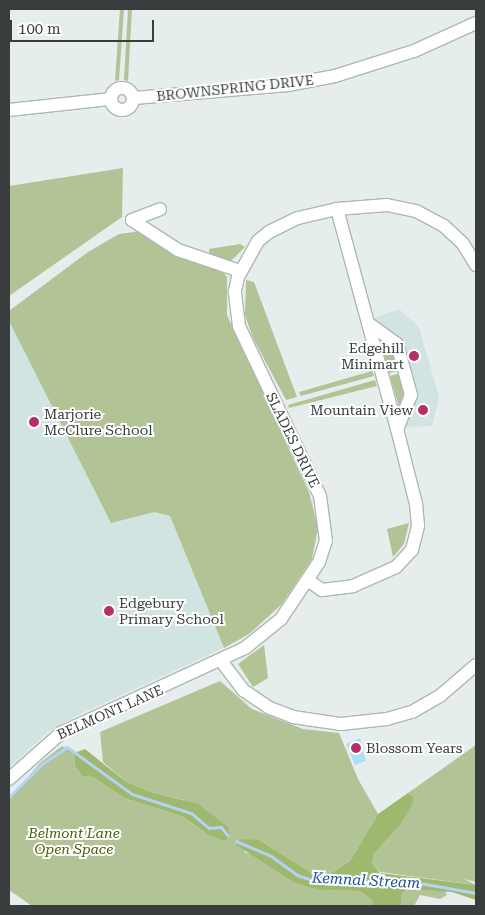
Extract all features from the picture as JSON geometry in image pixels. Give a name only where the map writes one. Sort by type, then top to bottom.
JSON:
[{"type":"street","name":"BROWNSPRING DRIVE","points":[[9,110],[111,99],[116,109],[124,110],[134,98],[288,85],[335,76],[414,50],[476,22]]},
{"type":"street","name":"SLADES DRIVE","points":[[222,662],[281,619],[309,581],[326,541],[320,496],[239,326],[235,291],[240,271],[247,257],[269,232],[298,218],[337,209],[387,205],[416,211],[454,235],[476,265]]},
{"type":"street","points":[[160,209],[132,220],[178,250],[240,271]]},
{"type":"street","points":[[309,581],[322,590],[353,586],[396,567],[412,550],[418,526],[416,504],[397,429],[337,209]]},
{"type":"street","points":[[368,322],[397,344],[411,395],[397,429]]},
{"type":"street","points":[[222,662],[244,690],[270,708],[294,717],[341,724],[387,719],[412,712],[441,695],[476,665]]},
{"type":"street","name":"BELMONT LANE","points":[[9,779],[61,733],[222,662]]},
{"type":"shaded area","points":[[399,309],[419,327],[439,397],[432,426],[403,427],[414,399],[372,319]]},
{"type":"shaded area","name":"Edgebury Primary School","points":[[9,321],[154,512],[170,516],[224,648],[80,714],[48,732],[9,768]]},
{"type":"green space","points":[[120,9],[124,9],[119,80],[115,81]]},
{"type":"green space","points":[[128,9],[132,9],[128,81],[124,80]]},
{"type":"green space","points":[[123,168],[122,217],[9,296],[9,186]]},
{"type":"green space","points":[[142,231],[221,270],[227,277],[227,315],[309,492],[318,528],[312,559],[281,605],[249,634],[224,648],[170,516],[154,512],[111,523],[9,321],[9,311],[88,252],[119,234]]},
{"type":"green space","points":[[240,244],[245,247],[231,261],[210,258],[209,249]]},
{"type":"green space","points":[[246,280],[254,282],[297,397],[286,400],[253,338],[245,315]]},
{"type":"green space","points":[[384,341],[390,342],[400,370],[389,373],[381,343]]},
{"type":"green space","points":[[372,371],[374,376],[301,396],[299,392]]},
{"type":"green space","points":[[401,373],[407,394],[399,406],[390,376]]},
{"type":"green space","points":[[375,380],[377,386],[289,408],[288,405]]},
{"type":"green space","points":[[409,523],[404,544],[393,557],[387,529]]},
{"type":"green space","points":[[264,645],[268,678],[253,687],[238,664]]},
{"type":"green space","name":"Belmont Lane Open Space","points":[[220,681],[252,709],[303,729],[339,733],[358,779],[378,814],[350,861],[331,873],[312,873],[259,840],[244,852],[259,857],[297,884],[319,890],[360,891],[372,900],[373,906],[32,906],[9,890],[9,800],[40,763],[62,746],[74,753],[75,766],[82,776],[93,777],[124,798],[184,817],[207,834],[183,800],[151,792],[125,781],[103,762],[100,732]]},
{"type":"green space","points":[[476,745],[476,882],[464,879],[476,885],[380,872],[372,863],[374,854],[401,824],[414,798],[408,793]]},
{"type":"green space","points":[[85,749],[125,781],[151,792],[198,804],[228,827],[230,835],[225,841],[207,834],[184,817],[124,798],[93,777],[82,776],[75,766],[74,753]]},
{"type":"green space","points":[[408,793],[414,798],[412,804],[401,824],[374,854],[372,863],[380,873],[476,885],[476,900],[452,892],[409,889],[402,893],[401,906],[373,906],[372,900],[360,891],[319,890],[297,884],[236,845],[240,839],[259,840],[312,873],[331,873],[350,861],[378,814]]},
{"type":"green space","points":[[409,889],[445,891],[447,895],[440,899],[420,895],[414,906],[401,906],[402,893]]},
{"type":"building","name":"Blossom Years","points":[[360,738],[366,761],[355,765],[346,744]]},
{"type":"waterway","name":"Kemnal Stream","points":[[9,797],[42,764],[67,747],[132,794],[191,813],[209,828],[221,827],[228,836]]},
{"type":"waterway","name":"Kemnal Stream","points":[[236,841],[271,856],[297,875],[315,881],[414,882],[476,893]]},
{"type":"place","name":"Edgehill Minimart","points":[[414,356]]},
{"type":"place","name":"Mountain View","points":[[423,410]]},
{"type":"place","name":"Marjorie McClure School","points":[[34,422]]},
{"type":"place","name":"Edgebury Primary School","points":[[109,611]]},
{"type":"place","name":"Blossom Years","points":[[356,748]]}]
